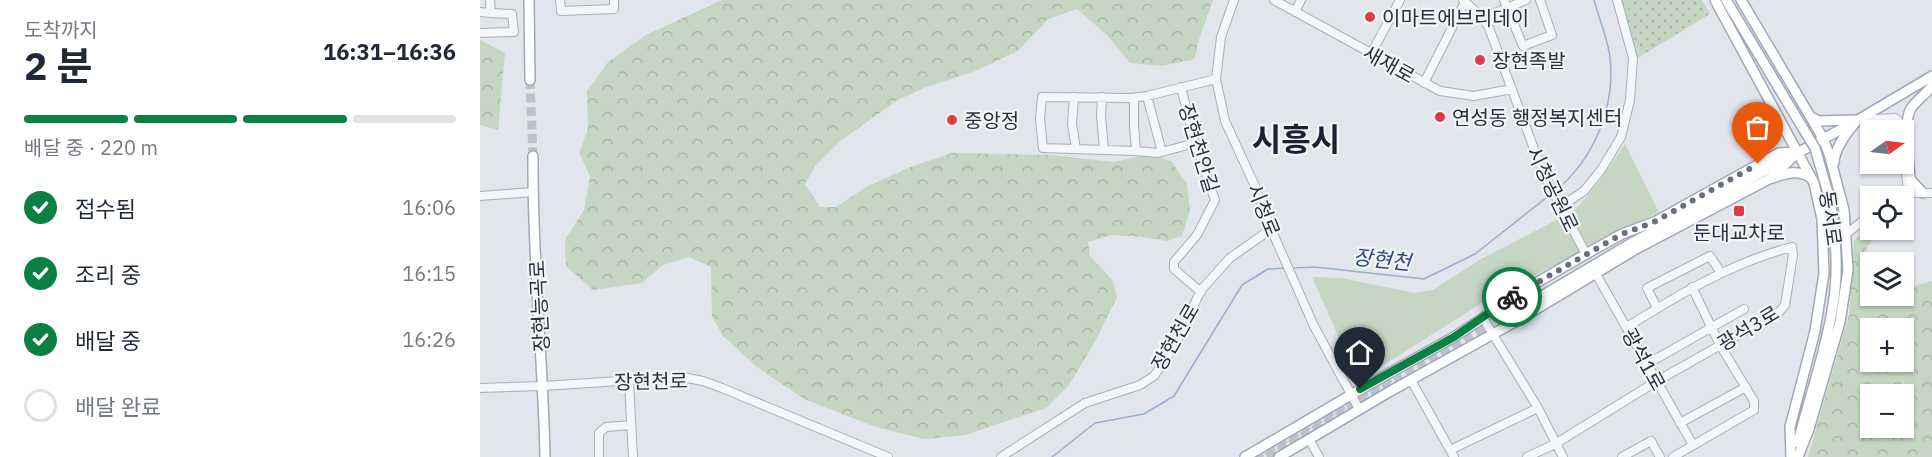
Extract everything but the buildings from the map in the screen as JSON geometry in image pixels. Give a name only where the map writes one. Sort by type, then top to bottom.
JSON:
[{"type":"main road","points":[[529,0],[530,80]]},
{"type":"main road","points":[[1715,0],[1814,183],[1822,219],[1824,273],[1815,331],[1790,427],[1794,457]]},
{"type":"main road","name":"동서로","points":[[1726,0],[1815,148],[1830,200],[1836,244],[1834,303],[1794,457]]},
{"type":"main road","points":[[1741,0],[1823,138],[1844,210],[1848,270],[1840,322],[1809,429],[1794,457]]},
{"type":"main road","points":[[1515,308],[1858,120],[1932,76]]},
{"type":"main road","points":[[1928,193],[1910,178],[1907,119],[1910,108],[1932,86]]},
{"type":"main road","points":[[1811,117],[1820,121],[1858,120]]},
{"type":"main road","points":[[1834,171],[1834,155],[1858,120]]},
{"type":"main road","points":[[1779,153],[1785,138],[1784,127]]},
{"type":"main road","points":[[1515,308],[1654,222],[1779,153],[1798,152]]},
{"type":"main road","points":[[1771,178],[1798,152]]},
{"type":"main road","name":"장현능곡로","points":[[533,156],[546,457]]},
{"type":"main road","points":[[1245,457],[1483,318],[1515,308],[1596,273],[1636,249],[1771,178],[1800,172],[1811,177]]},
{"type":"main road","points":[[1279,457],[1493,334],[1515,308],[1586,254],[1622,234],[1654,222]]},
{"type":"main road","points":[[1454,337],[1461,341],[1461,351]]},
{"type":"street","points":[[490,0],[491,13]]},
{"type":"street","points":[[561,0],[561,11],[614,9],[614,0]]},
{"type":"street","points":[[594,0],[594,10]]},
{"type":"street","name":"시청로","points":[[1234,0],[1221,37],[1216,79],[1225,121],[1314,326],[1359,409]]},
{"type":"street","name":"새재로","points":[[1274,0],[1440,92],[1474,96],[1512,89]]},
{"type":"street","points":[[1295,12],[1301,0]]},
{"type":"street","points":[[1371,54],[1400,0]]},
{"type":"street","points":[[1424,83],[1464,1],[1482,18],[1505,4],[1526,0]]},
{"type":"street","points":[[1505,4],[1523,46],[1552,35],[1540,0]]},
{"type":"street","points":[[1559,204],[1584,191],[1601,170],[1621,137],[1630,99],[1633,58],[1617,0]]},
{"type":"street","points":[[480,12],[512,14],[514,32],[480,33]]},
{"type":"street","name":"시청공원로","points":[[1482,18],[1489,28],[1543,173],[1586,254]]},
{"type":"street","points":[[1195,143],[1162,152],[1043,148],[1042,97],[1134,98],[1216,79]]},
{"type":"street","name":"장현천안길","points":[[1180,87],[1195,143],[1215,200],[1197,235],[1174,262],[1174,268],[1201,292]]},
{"type":"street","points":[[1147,96],[1162,152]]},
{"type":"street","points":[[1074,97],[1072,124],[1076,149]]},
{"type":"street","points":[[1102,98],[1104,150]]},
{"type":"street","points":[[1134,98],[1136,151]]},
{"type":"street","points":[[1858,120],[1895,118],[1900,121],[1904,130],[1904,186]]},
{"type":"street","points":[[480,196],[533,192]]},
{"type":"street","points":[[1845,235],[1860,223]]},
{"type":"street","name":"장현천로","points":[[1001,457],[1085,403],[1140,385],[1154,376],[1174,345],[1201,292],[1230,258],[1271,229]]},
{"type":"street","name":"광석3로","points":[[1527,457],[1555,444],[1657,381],[1779,312],[1785,305],[1793,255],[1792,247],[1721,273]]},
{"type":"street","points":[[1627,327],[1692,287],[1721,273],[1710,256],[1647,288],[1657,308]]},
{"type":"street","name":"광석1로","points":[[1596,273],[1692,445]]},
{"type":"street","points":[[1673,457],[1754,410],[1754,401],[1720,345],[1692,287]]},
{"type":"street","points":[[1647,364],[1744,309]]},
{"type":"street","points":[[1483,318],[1538,408],[1563,457]]},
{"type":"street","name":"장현천로","points":[[480,388],[682,377],[703,381],[888,457]]},
{"type":"street","points":[[1410,380],[1452,454],[1538,408]]},
{"type":"street","points":[[628,381],[633,457]]},
{"type":"street","points":[[1680,423],[1746,387]]},
{"type":"street","points":[[599,457],[599,433],[606,427],[631,426]]},
{"type":"street","points":[[1309,439],[1319,457]]},
{"type":"street","points":[[1622,457],[1652,441],[1660,457]]},
{"type":"green space","points":[[722,0],[1213,0],[1198,42],[1195,59],[1162,66],[1130,63],[1107,35],[1077,9],[1048,19],[1018,51],[973,72],[926,87],[896,101],[839,142],[815,166],[805,184],[820,207],[836,207],[866,187],[913,166],[952,153],[1052,155],[1113,162],[1151,154],[1171,161],[1187,184],[1190,210],[1182,236],[1167,241],[1111,235],[1088,242],[1090,256],[1113,281],[1117,297],[1097,338],[1069,385],[1046,408],[965,435],[924,439],[876,427],[804,399],[757,367],[723,336],[712,316],[711,267],[689,257],[663,265],[642,283],[593,290],[566,266],[565,240],[584,210],[590,176],[579,153],[588,129],[587,91],[608,62],[646,35]]},
{"type":"green space","points":[[1620,0],[1702,0],[1710,14],[1636,59]]},
{"type":"green space","points":[[480,40],[505,53],[498,130],[480,125]]},
{"type":"green space","points":[[1625,144],[1659,212],[1490,298],[1358,381],[1312,277],[1341,278],[1415,293],[1433,290],[1481,259],[1574,211],[1599,182]]},
{"type":"green space","points":[[1860,234],[1860,240],[1873,240],[1867,247],[1867,252],[1860,252],[1860,306],[1914,306],[1914,286],[1932,281],[1932,457],[1808,457],[1849,315],[1854,241]]},
{"type":"waterway","name":"장현천","points":[[1555,191],[1569,179],[1591,148],[1599,131],[1609,95],[1611,76],[1609,51],[1594,0]]},
{"type":"waterway","name":"장현천","points":[[1293,268],[1315,267],[1424,279],[1475,254],[1551,194]]},
{"type":"waterway","name":"장현천","points":[[1052,457],[1095,423],[1144,414],[1174,396],[1242,285],[1268,269],[1285,268]]},
{"type":"tunnel","points":[[530,80],[533,156]]},
{"type":"tunnel","points":[[1480,325],[1514,305]]},
{"type":"tunnel","points":[[1267,457],[1493,325]]},
{"type":"tunnel","points":[[1254,457],[1393,376]]},
{"type":"way so far","points":[[1512,297],[1622,234],[1654,222],[1758,164]]},
{"type":"place","name":"이마트에브리데이","points":[[1370,17]]},
{"type":"place","name":"장현족발","points":[[1480,60]]},
{"type":"place","name":"연성동 행정복지센터","points":[[1440,117]]},
{"type":"place","name":"중앙정","points":[[952,120]]},
{"type":"place","name":"둔대교차로","points":[[1739,211]]},
{"type":"district","name":"시흥시","points":[[1296,139]]},
{"type":"route","points":[[1360,389],[1454,337],[1512,297]]}]
